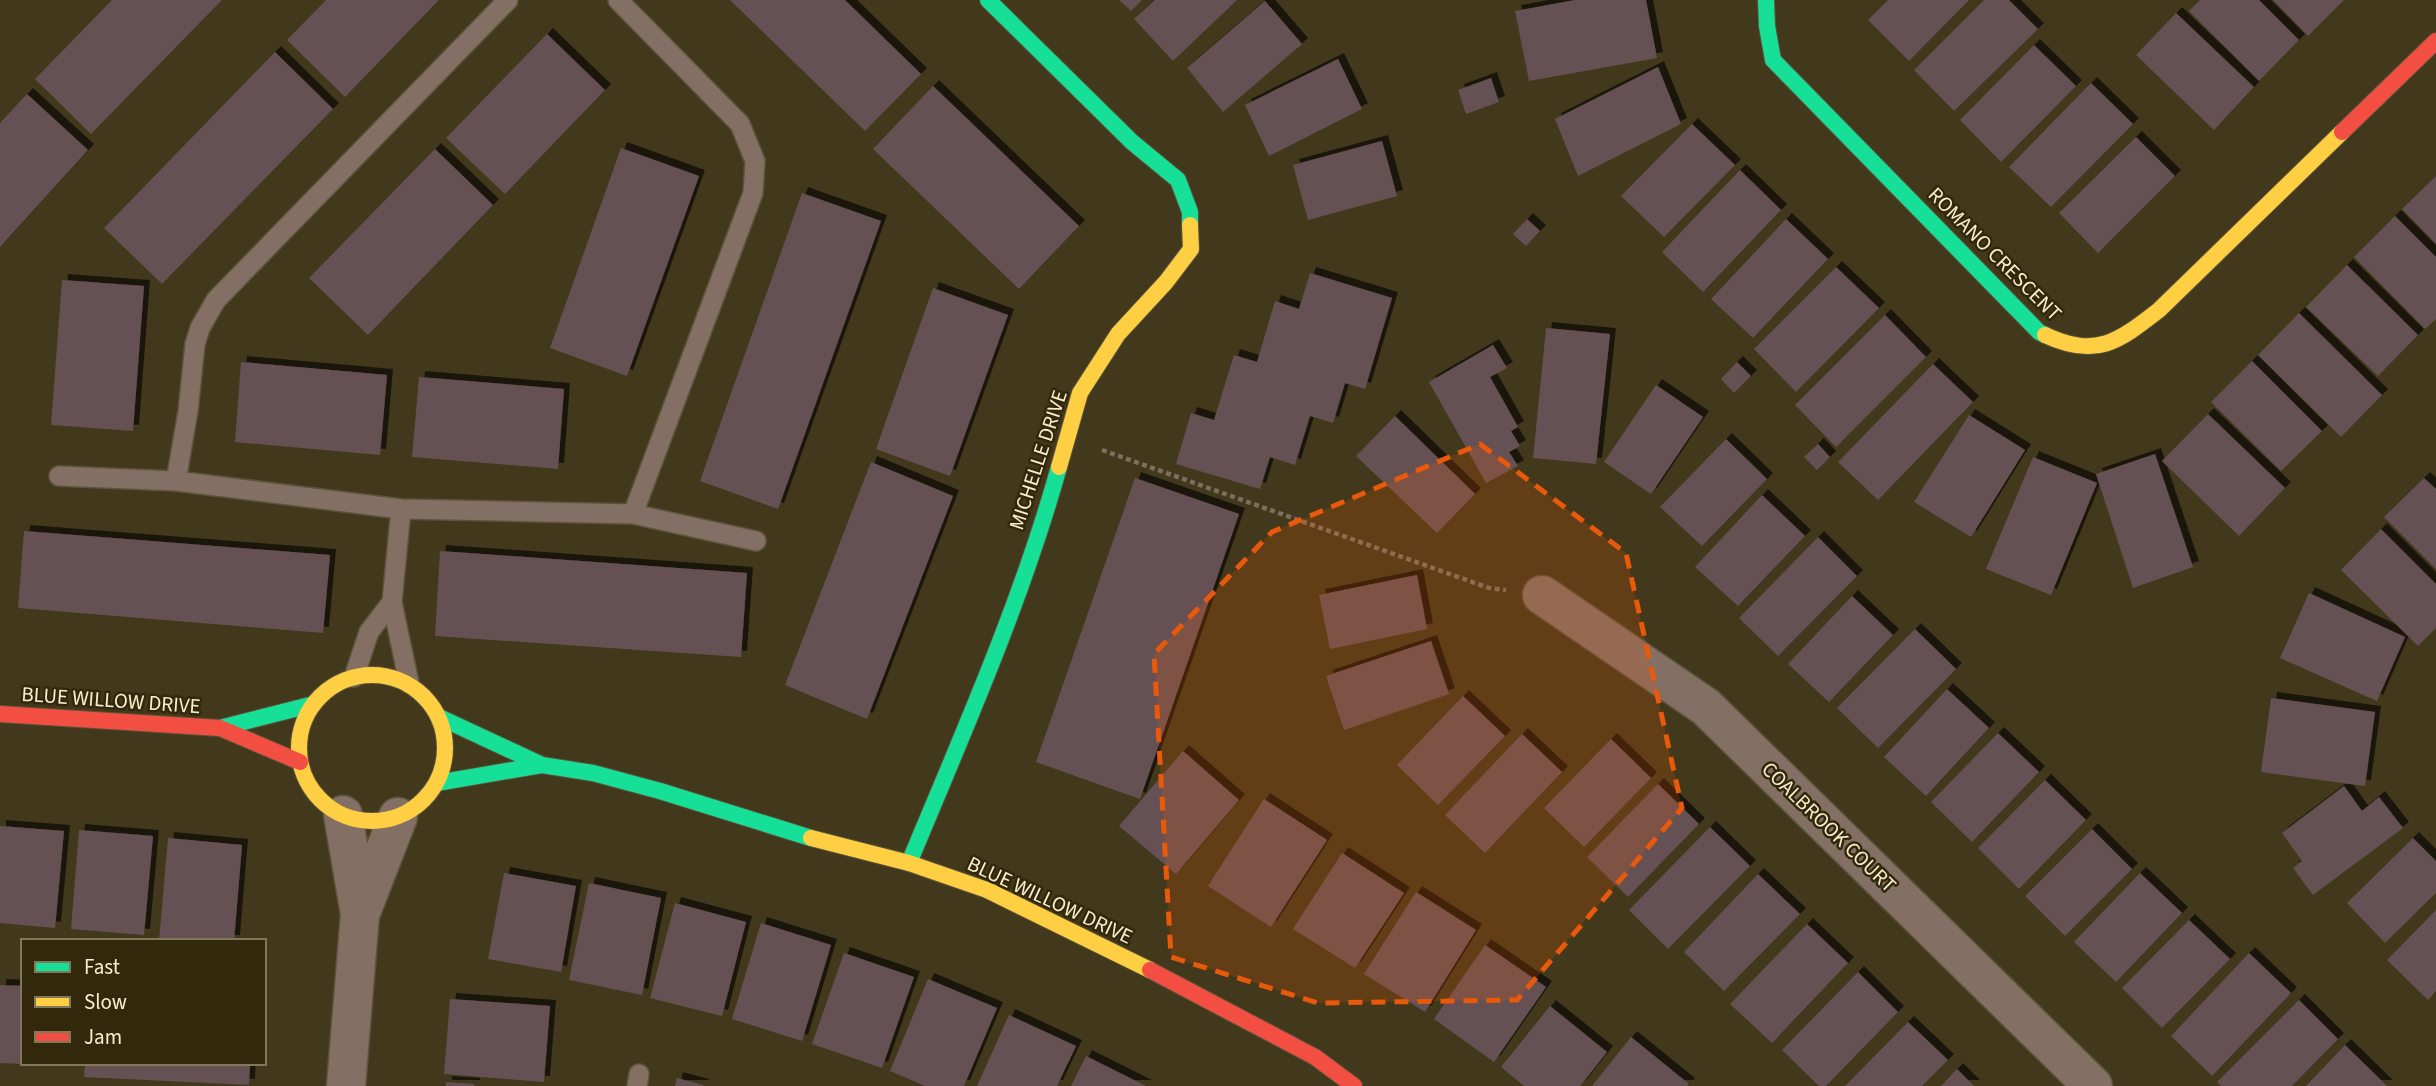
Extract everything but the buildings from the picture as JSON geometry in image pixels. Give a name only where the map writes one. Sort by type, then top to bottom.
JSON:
[{"type":"street","name":"MICHELLE DRIVE","points":[[909,863],[988,673],[1050,499],[1080,393],[1118,334],[1166,282],[1191,249],[1190,212],[1178,180],[1132,142],[988,0]]},
{"type":"street","name":"ROMANO CRESCENT","points":[[1766,0],[1773,60],[2039,332],[2079,348],[2104,347],[2133,331],[2159,310],[2436,41]]},
{"type":"street","name":"COALBROOK COURT","points":[[1542,595],[1706,707],[2093,1086]]},
{"type":"street","points":[[382,675],[409,684],[427,698],[439,717],[446,750],[437,783],[421,803],[398,817],[370,821],[343,815],[324,802],[309,784],[300,762],[301,732],[314,704],[331,687],[354,677],[382,675]]},
{"type":"street","name":"BLUE WILLOW DRIVE","points":[[0,714],[220,728],[314,704]]},
{"type":"street","name":"BLUE WILLOW DRIVE","points":[[439,717],[542,765],[593,773],[798,835],[909,863],[987,890],[1109,949],[1315,1058],[1354,1086]]},
{"type":"street","name":"BLUE WILLOW DRIVE","points":[[220,728],[300,762]]},
{"type":"street","name":"BLUE WILLOW DRIVE","points":[[437,783],[542,765]]},
{"type":"street","points":[[343,815],[360,914],[346,1086]]},
{"type":"street","points":[[360,914],[398,817]]},
{"type":"lane","points":[[176,481],[188,411],[195,344],[200,328],[216,300],[508,0]]},
{"type":"lane","points":[[618,0],[740,124],[755,161],[753,193],[633,514]]},
{"type":"lane","points":[[59,476],[176,481],[401,509],[633,514],[756,541]]},
{"type":"lane","points":[[401,509],[392,602],[409,684]]},
{"type":"lane","points":[[354,677],[369,632],[392,602]]},
{"type":"path","points":[[1068,438],[1489,588],[1542,595]]},
{"type":"highlighted area","points":[[1480,444],[1626,553],[1682,808],[1517,1000],[1318,1003],[1171,957],[1154,654],[1272,532]]},
{"type":"traffic: fast","points":[[988,0],[1132,142],[1178,180],[1190,212],[1190,225]]},
{"type":"traffic: fast","points":[[1766,0],[1773,60],[2039,332],[2045,335]]},
{"type":"traffic: fast","points":[[909,863],[1009,618],[1059,467]]},
{"type":"traffic: fast","points":[[220,728],[314,704]]},
{"type":"traffic: fast","points":[[439,717],[542,765],[593,773],[660,791],[811,838]]},
{"type":"traffic: fast","points":[[437,783],[542,765]]},
{"type":"traffic: slow","points":[[2045,335],[2079,346],[2093,346],[2106,344],[2131,331],[2159,310],[2342,132]]},
{"type":"traffic: slow","points":[[1059,467],[1080,393],[1118,334],[1166,282],[1191,249],[1190,225]]},
{"type":"traffic: slow","points":[[372,675],[400,681],[423,697],[439,720],[445,748],[439,776],[423,799],[400,815],[372,821],[344,815],[321,799],[305,776],[299,748],[305,720],[321,697],[344,681],[372,675]]},
{"type":"traffic: slow","points":[[811,838],[909,863],[987,890],[1150,970]]},
{"type":"traffic: jam","points":[[2342,132],[2436,41]]},
{"type":"traffic: jam","points":[[0,714],[220,728],[300,762]]},
{"type":"traffic: jam","points":[[1150,970],[1315,1057],[1354,1086]]}]
